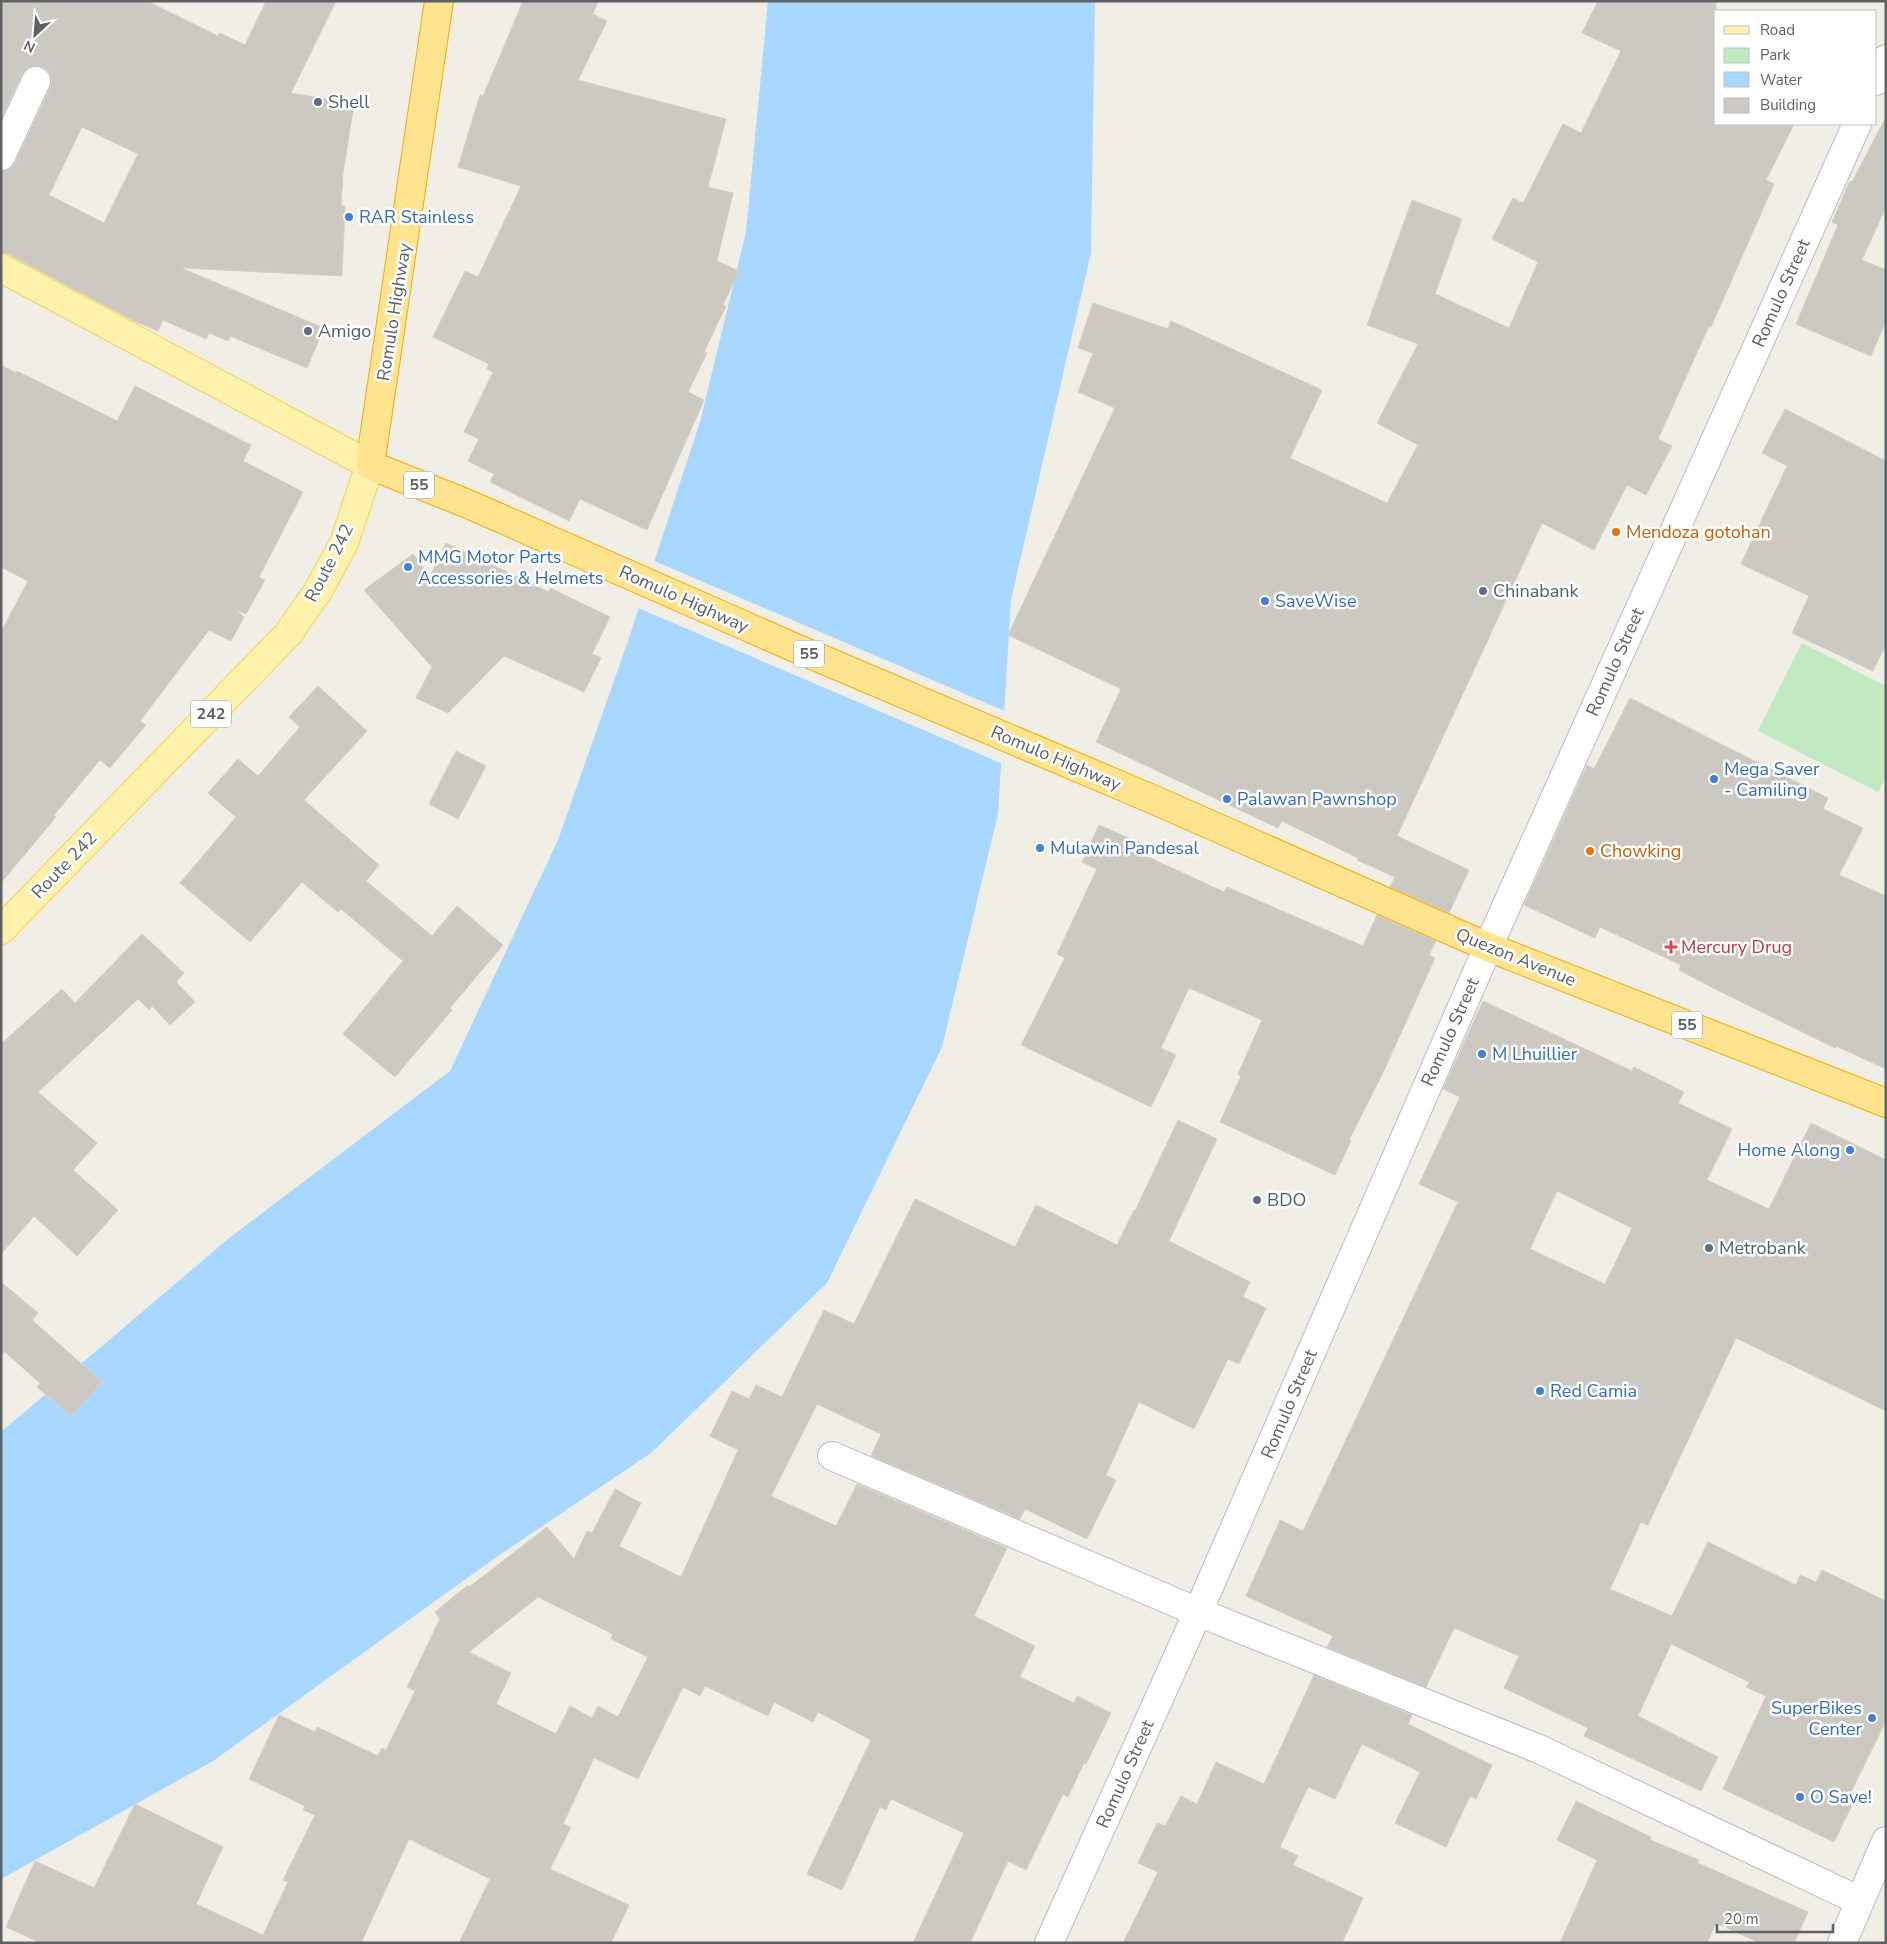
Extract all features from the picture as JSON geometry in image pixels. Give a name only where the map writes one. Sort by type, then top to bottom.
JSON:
[{"type":"highway","name":"Romulo Highway","points":[[440,1],[370,465],[468,504],[791,646],[1152,799]]},
{"type":"highway","name":"Quezon Avenue","points":[[1152,799],[1488,947],[1886,1103]]},
{"type":"main road","points":[[1,268],[370,465]]},
{"type":"main road","name":"Route 242","points":[[1,930],[288,634],[318,591],[344,543],[370,465]]},
{"type":"street","points":[[1877,79],[1886,59]]},
{"type":"street","points":[[1,156],[36,81]]},
{"type":"street","name":"Romulo Street","points":[[1049,1943],[1198,1612],[1488,947],[1857,125]]},
{"type":"street","points":[[832,1456],[1198,1612],[1539,1749],[1860,1901]]},
{"type":"street","points":[[1842,1943],[1886,1841]]},
{"type":"green space","points":[[1802,643],[1886,686],[1886,777],[1878,792],[1758,731]]},
{"type":"water","points":[[768,1],[1095,1],[1091,253],[1011,600],[998,814],[942,1047],[827,1283],[651,1453],[495,1558],[213,1761],[1,1879],[1,1432],[228,1239],[450,1071],[558,840],[628,641],[700,422],[746,232]]},
{"type":"pier","points":[[652,560],[1007,712],[1003,764],[636,607]]},
{"type":"building","points":[[1,1],[147,1],[218,36],[220,33],[245,45],[266,1],[336,1],[291,93],[354,104],[343,173],[341,206],[345,206],[342,276],[181,268],[324,328],[307,368],[230,336],[228,341],[209,333],[206,339],[163,320],[158,331],[132,320],[1,252],[1,171],[10,169],[15,163],[50,88],[52,80],[49,72],[43,67],[35,65],[27,69],[22,74],[1,119]],"holes":[[[82,127],[138,154],[104,223],[49,195]]]},
{"type":"building","points":[[523,1],[598,1],[593,14],[607,21],[578,80],[726,119],[708,187],[733,193],[717,261],[739,271],[723,305],[726,306],[704,352],[707,353],[688,392],[704,400],[647,530],[580,499],[569,521],[490,482],[494,474],[468,461],[479,439],[464,432],[493,372],[487,369],[489,364],[433,337],[465,271],[478,277],[521,186],[458,167],[480,95],[483,96]]},
{"type":"building","points":[[1598,1],[1716,1],[1716,10],[1714,10],[1714,125],[1794,125],[1766,180],[1774,184],[1711,327],[1709,326],[1658,439],[1672,446],[1646,495],[1627,485],[1594,550],[1542,523],[1397,836],[1469,870],[1449,913],[1390,887],[1395,877],[1357,860],[1358,858],[1282,821],[1278,828],[1096,742],[1121,689],[1008,635],[1115,408],[1078,392],[1093,353],[1078,348],[1093,303],[1168,329],[1171,321],[1322,390],[1290,458],[1387,503],[1418,445],[1377,423],[1418,344],[1367,325],[1412,200],[1462,219],[1435,294],[1509,328],[1538,262],[1492,239],[1513,198],[1523,203],[1563,124],[1581,133],[1621,51],[1582,33]]},
{"type":"building","points":[[1886,117],[1886,207],[1862,260],[1886,270],[1886,321],[1871,356],[1796,324],[1838,225],[1832,222],[1850,181],[1852,182]]},
{"type":"building","points":[[1,365],[16,373],[17,371],[117,421],[135,386],[251,445],[243,461],[303,492],[259,577],[265,580],[246,614],[235,609],[244,617],[231,641],[209,630],[140,721],[146,725],[110,768],[100,760],[1,883],[1,632],[28,581],[1,567]]},
{"type":"building","points":[[1785,409],[1886,461],[1886,644],[1873,671],[1792,633],[1809,596],[1741,564],[1787,466],[1762,453]]},
{"type":"building","points":[[446,543],[549,592],[550,588],[610,617],[592,654],[601,658],[584,692],[504,656],[448,713],[416,698],[432,667],[364,590],[413,554],[430,577]]},
{"type":"building","points":[[318,686],[367,731],[304,800],[379,865],[366,881],[432,936],[457,906],[503,945],[450,1008],[452,1010],[395,1077],[343,1034],[403,961],[341,909],[338,912],[302,882],[250,942],[180,883],[236,817],[208,793],[238,759],[258,776],[300,727],[289,717]]},
{"type":"building","points":[[1630,698],[1828,798],[1823,809],[1863,828],[1839,875],[1886,896],[1886,1069],[1836,1046],[1835,1048],[1715,989],[1679,970],[1681,965],[1600,927],[1595,938],[1524,905],[1587,765],[1594,769]]},
{"type":"building","points":[[456,751],[486,766],[458,819],[429,804]]},
{"type":"building","points":[[1099,825],[1149,847],[1146,856],[1224,892],[1227,887],[1363,946],[1377,915],[1436,941],[1429,955],[1435,958],[1382,1075],[1349,1140],[1351,1141],[1335,1175],[1220,1122],[1241,1076],[1238,1074],[1262,1020],[1189,988],[1161,1048],[1176,1055],[1151,1107],[1021,1045],[1065,958],[1057,954],[1097,869],[1082,862]]},
{"type":"building","points":[[142,934],[184,973],[176,982],[195,1002],[170,1025],[152,1006],[149,1010],[138,999],[38,1092],[97,1143],[73,1170],[118,1210],[77,1256],[34,1216],[1,1254],[1,1044],[62,989],[75,1003]]},
{"type":"building","points":[[1483,1001],[1632,1071],[1634,1067],[1684,1092],[1678,1103],[1732,1129],[1707,1180],[1769,1209],[1811,1123],[1886,1160],[1886,1411],[1736,1338],[1648,1525],[1641,1522],[1610,1589],[1672,1616],[1708,1542],[1796,1585],[1800,1575],[1816,1582],[1822,1570],[1886,1601],[1886,1721],[1851,1792],[1857,1795],[1834,1842],[1723,1789],[1766,1696],[1746,1687],[1749,1682],[1671,1644],[1638,1716],[1718,1757],[1701,1791],[1584,1736],[1588,1728],[1504,1688],[1519,1656],[1454,1628],[1426,1687],[1327,1647],[1333,1636],[1246,1596],[1280,1520],[1303,1531],[1458,1202],[1419,1184],[1460,1097],[1443,1089]],"holes":[[[1557,1191],[1632,1228],[1605,1284],[1530,1249]]]},
{"type":"building","points":[[1178,1120],[1217,1139],[1169,1241],[1250,1282],[1243,1297],[1266,1308],[1239,1364],[1228,1359],[1194,1429],[1139,1402],[1106,1475],[1116,1480],[1087,1539],[1025,1509],[1020,1519],[871,1456],[881,1434],[817,1404],[771,1496],[836,1526],[857,1484],[1007,1548],[974,1616],[1035,1646],[1020,1677],[1074,1703],[1077,1696],[1111,1713],[1068,1797],[1063,1794],[1026,1870],[1008,1861],[970,1943],[913,1943],[964,1833],[891,1799],[886,1810],[880,1807],[842,1890],[807,1874],[871,1740],[818,1712],[813,1722],[774,1702],[768,1716],[705,1686],[700,1696],[683,1687],[638,1779],[594,1758],[563,1824],[571,1827],[550,1869],[629,1905],[611,1943],[459,1943],[490,1879],[409,1839],[361,1943],[41,1943],[6,1927],[35,1861],[94,1888],[135,1804],[223,1847],[196,1904],[263,1935],[288,1882],[283,1880],[315,1815],[303,1810],[305,1806],[249,1779],[279,1715],[315,1732],[317,1727],[378,1756],[382,1748],[386,1750],[415,1691],[407,1687],[440,1619],[435,1612],[468,1585],[469,1587],[547,1527],[574,1559],[587,1531],[592,1533],[615,1489],[641,1503],[619,1546],[681,1577],[738,1450],[710,1436],[732,1391],[749,1399],[756,1385],[782,1397],[824,1310],[854,1324],[915,1199],[1015,1247],[1036,1205],[1117,1245]],"holes":[[[538,1597],[613,1634],[611,1639],[648,1657],[618,1717],[598,1706],[592,1718],[570,1706],[556,1734],[496,1704],[511,1673],[469,1652]]]},
{"type":"building","points":[[1,1282],[38,1313],[32,1320],[102,1382],[71,1416],[37,1387],[40,1383],[5,1352],[1,1356]]},
{"type":"building","points":[[1314,1675],[1412,1715],[1408,1724],[1492,1765],[1476,1799],[1470,1796],[1446,1847],[1395,1823],[1420,1772],[1362,1744],[1335,1799],[1308,1787],[1280,1847],[1298,1856],[1293,1865],[1363,1898],[1342,1943],[1123,1943],[1158,1872],[1138,1863],[1157,1823],[1165,1826],[1181,1796],[1197,1804],[1216,1762],[1264,1784]]},
{"type":"building","points":[[1576,1801],[1651,1837],[1650,1840],[1699,1860],[1698,1863],[1808,1912],[1794,1943],[1760,1943],[1716,1923],[1707,1943],[1560,1943],[1597,1860],[1557,1840]]},
{"type":"place","name":"Shell","points":[[318,102]]},
{"type":"place","name":"RAR Stainless","points":[[349,217]]},
{"type":"place","name":"Amigo","points":[[308,331]]},
{"type":"place","name":"Mendoza gotohan","points":[[1616,532]]},
{"type":"place","name":"MMG Motor Parts Accessories & Helmets","points":[[408,567]]},
{"type":"place","name":"Chinabank","points":[[1483,591]]},
{"type":"place","name":"SaveWise","points":[[1265,601]]},
{"type":"place","name":"Mega Saver - Camiling","points":[[1714,779]]},
{"type":"place","name":"Palawan Pawnshop","points":[[1227,799]]},
{"type":"place","name":"Mulawin Pandesal","points":[[1040,848]]},
{"type":"place","name":"Chowking","points":[[1590,851]]},
{"type":"place","name":"Mercury Drug","points":[[1671,947]]},
{"type":"place","name":"M Lhuillier","points":[[1482,1054]]},
{"type":"place","name":"Home Along","points":[[1850,1150]]},
{"type":"place","name":"BDO","points":[[1257,1200]]},
{"type":"place","name":"Metrobank","points":[[1709,1248]]},
{"type":"place","name":"Red Camia","points":[[1540,1391]]},
{"type":"place","name":"SuperBikes Center","points":[[1872,1718]]},
{"type":"place","name":"O Save!","points":[[1800,1797]]}]
